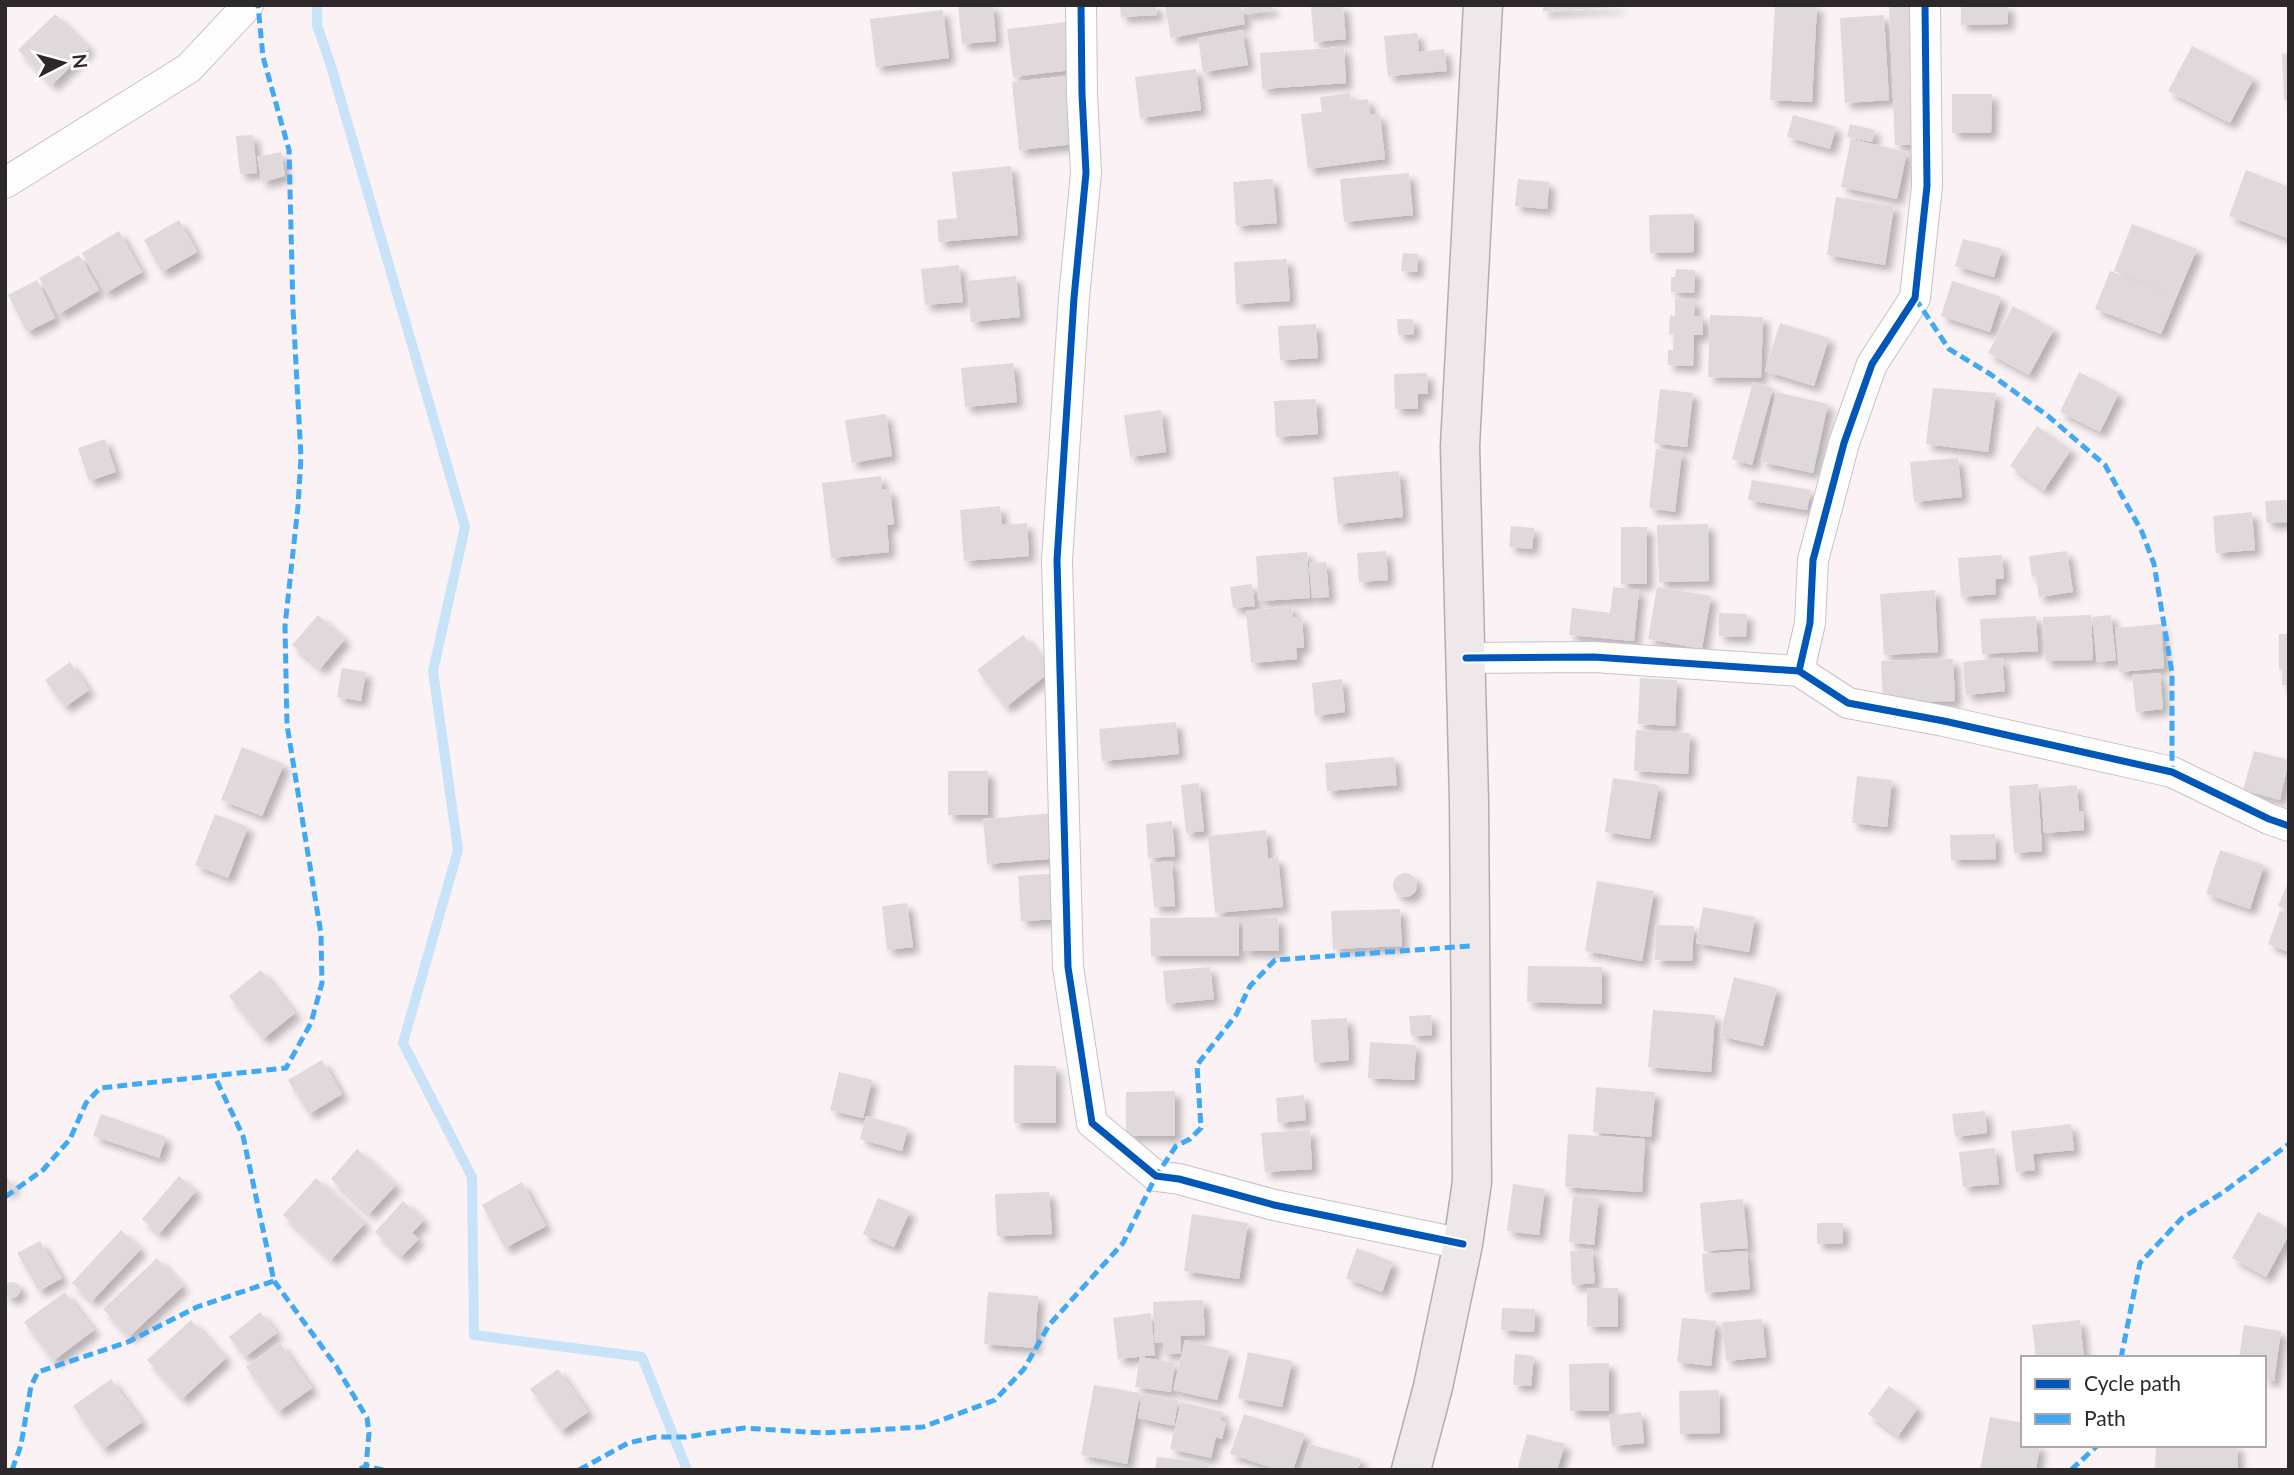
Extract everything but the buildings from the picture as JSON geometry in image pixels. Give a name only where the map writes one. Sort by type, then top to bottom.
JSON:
[{"type":"main road","points":[[1411,1470],[1433,1387],[1464,1244],[1472,1182],[1466,658],[1460,446],[1483,5]]},
{"type":"street","points":[[5,183],[189,68],[248,5]]},
{"type":"street","points":[[1082,5],[1082,94],[1086,173],[1074,298],[1057,560],[1069,967],[1092,1123],[1156,1176],[1179,1179],[1274,1205],[1464,1244]]},
{"type":"street","points":[[1799,671],[1810,623],[1813,560],[1844,443],[1872,364],[1915,298],[1927,186],[1925,5]]},
{"type":"street","points":[[1466,658],[1594,657],[1799,671],[1848,703],[1944,721],[2172,772],[2269,819],[2289,825]]},
{"type":"waterway","points":[[317,5],[317,25],[465,527],[433,671],[458,850],[403,1043],[472,1177],[474,1335],[642,1357],[687,1470]]},
{"type":"marked path","points":[[5,1197],[43,1170],[70,1139],[86,1103],[100,1088],[286,1068],[311,1023],[322,983],[321,934],[287,725],[285,626],[301,457],[293,309],[289,150],[263,57],[258,5]]},
{"type":"marked path","points":[[1915,298],[1949,349],[1990,374],[2048,416],[2105,465],[2142,532],[2154,564],[2172,673],[2172,772]]},
{"type":"marked path","points":[[579,1470],[628,1443],[655,1437],[686,1437],[744,1428],[823,1433],[923,1427],[995,1400],[1024,1369],[1049,1325],[1123,1243],[1156,1176],[1176,1146],[1190,1139],[1201,1128],[1197,1065],[1236,1015],[1250,986],[1275,960],[1470,946]]},
{"type":"marked path","points":[[12,1470],[21,1445],[31,1386],[38,1372],[128,1342],[197,1307],[274,1281],[243,1136],[214,1075]]},
{"type":"marked path","points":[[2121,1356],[2140,1263],[2182,1218],[2222,1193],[2289,1144]]},
{"type":"marked path","points":[[274,1281],[336,1366],[367,1418],[369,1433],[366,1466]]},
{"type":"marked path","points":[[2071,1470],[2096,1447]]},
{"type":"marked path","points":[[360,1469],[366,1466],[383,1470]]},
{"type":"cycle path","points":[[1081,5],[1086,173],[1074,298],[1057,560],[1068,967],[1092,1123],[1156,1176],[1179,1179],[1274,1205],[1463,1244]]},
{"type":"cycle path","points":[[1799,671],[1810,623],[1813,560],[1844,443],[1872,364],[1915,298],[1927,186],[1925,5]]},
{"type":"cycle path","points":[[1466,658],[1594,657],[1799,671],[1848,703],[1944,721],[2172,772],[2289,826]]}]
